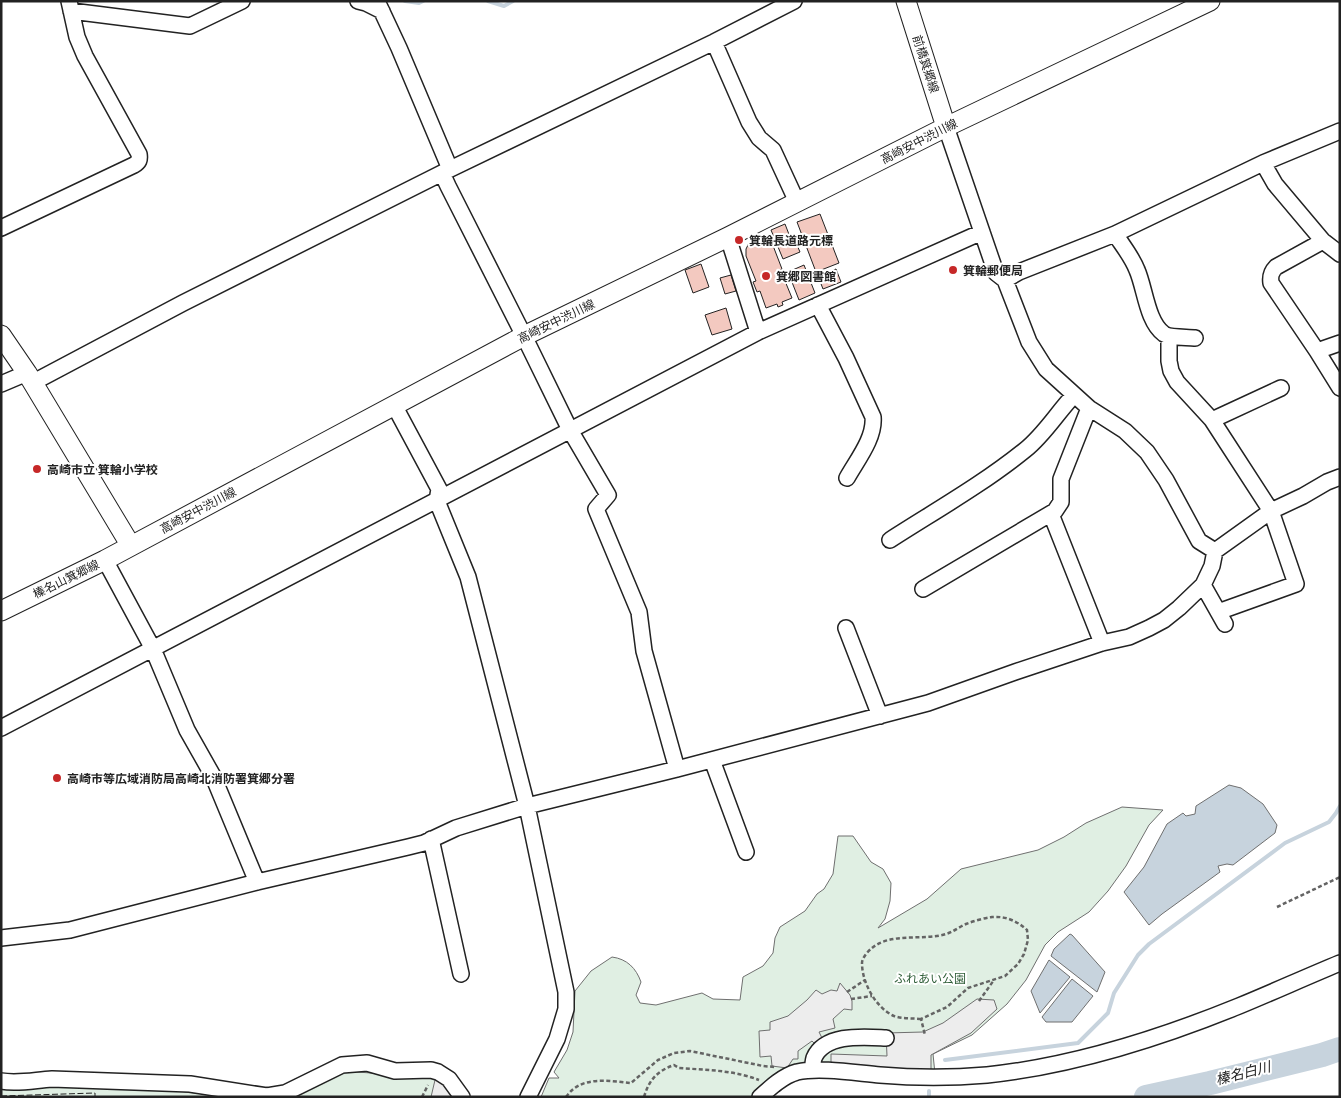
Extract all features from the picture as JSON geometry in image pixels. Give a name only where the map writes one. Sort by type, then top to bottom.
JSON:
[{"type":"main road","name":"前橋箕郷線","points":[[906,1],[946,127]]},
{"type":"main road","name":"高崎安中渋川線","points":[[131,546],[524,336],[728,237],[946,127],[1210,1]]},
{"type":"main road","points":[[1,336],[29,378],[131,546]]},
{"type":"main road","name":"榛名山箕郷線","points":[[1,611],[131,546]]},
{"type":"street","points":[[1,228],[134,165],[140,159],[140,154],[85,56],[77,37],[70,6],[190,26],[242,1]]},
{"type":"street","points":[[358,1],[379,6],[399,48],[446,171],[448,186],[570,430],[608,495],[596,509],[639,612],[644,651],[677,769]]},
{"type":"street","points":[[1,384],[29,378],[794,1]]},
{"type":"street","points":[[714,42],[748,122],[759,138],[773,150],[797,202]]},
{"type":"street","points":[[946,127],[996,273],[1006,280],[1029,342],[1046,369],[1089,408],[1125,431],[1147,452],[1166,480],[1199,541],[1215,551]]},
{"type":"street","points":[[1006,280],[1019,272],[1115,234],[1263,164],[1340,131]]},
{"type":"street","points":[[1263,164],[1275,184],[1333,244],[1276,267],[1270,277],[1271,284],[1340,388]]},
{"type":"street","points":[[1,728],[758,332],[982,232]]},
{"type":"street","points":[[1115,234],[1132,259],[1138,272],[1148,310],[1154,321],[1164,334],[1195,338]]},
{"type":"street","points":[[728,237],[758,332]]},
{"type":"street","points":[[818,304],[846,358],[873,417],[872,434],[847,478]]},
{"type":"street","points":[[1169,336],[1171,371],[1177,382],[1212,420],[1271,511],[1296,584],[1222,618],[1203,585]]},
{"type":"street","points":[[1317,351],[1340,343]]},
{"type":"street","points":[[1212,420],[1281,388]]},
{"type":"street","points":[[890,540],[977,485],[1026,449],[1048,427],[1074,395]]},
{"type":"street","points":[[394,405],[439,489],[437,501],[468,578],[527,806],[566,992],[566,1009],[557,1039],[528,1097]]},
{"type":"street","points":[[923,589],[1055,511],[1061,502],[1061,479],[1089,408]]},
{"type":"street","points":[[1,938],[70,930],[257,882],[424,843],[456,828],[527,806],[928,704],[1102,643],[1129,637],[1156,624],[1179,608],[1203,585],[1212,566],[1215,551],[1271,511],[1340,477]]},
{"type":"street","points":[[1050,514],[1102,643]]},
{"type":"street","points":[[105,560],[153,649],[187,730],[213,776],[257,882]]},
{"type":"street","points":[[846,628],[880,716]]},
{"type":"street","points":[[712,760],[746,852]]},
{"type":"street","points":[[431,839],[461,974]]},
{"type":"street","points":[[760,1097],[773,1085],[796,1072],[812,1070],[944,1077],[987,1074],[1056,1063],[1112,1051],[1238,1007],[1340,963]]},
{"type":"street","points":[[812,1070],[814,1058],[822,1048],[833,1042],[857,1037],[886,1038]]},
{"type":"street","points":[[1,1082],[15,1083],[52,1079],[190,1084],[276,1096],[342,1065],[367,1063],[395,1071],[430,1070],[438,1072],[449,1079],[462,1097]]},
{"type":"path","points":[[1277,907],[1340,877]]},
{"type":"path","points":[[993,917],[1008,918],[1019,923],[1027,930],[1028,940],[1024,954],[1018,964],[1005,976],[994,980],[968,988],[947,1007],[921,1019],[903,1018],[894,1016],[874,1000],[865,980],[862,963],[863,958],[872,948],[885,940],[947,934],[966,924],[993,917]]},
{"type":"path","points":[[847,992],[865,980]]},
{"type":"path","points":[[979,1001],[994,980]]},
{"type":"path","points":[[851,999],[872,996]]},
{"type":"path","points":[[921,1019],[925,1035]]},
{"type":"path","points":[[566,1097],[585,1082],[602,1080],[631,1083],[658,1060],[690,1051],[762,1066],[787,1068],[790,1075]]},
{"type":"path","points":[[644,1097],[646,1088],[655,1074],[674,1065],[679,1068],[721,1071],[760,1080]]},
{"type":"path","points":[[422,1097],[428,1084],[434,1084]]},
{"type":"green space","name":"ふれあい公園","points":[[1122,807],[1163,810],[1149,825],[1126,866],[1108,891],[1089,912],[1058,932],[1045,945],[1026,980],[1007,1004],[972,1035],[933,1054],[935,1074],[822,1066],[753,1097],[541,1097],[549,1078],[559,1078],[554,1072],[567,1050],[573,1032],[575,991],[591,971],[612,957],[626,962],[634,968],[641,982],[636,995],[640,1003],[656,1005],[702,993],[713,999],[740,1000],[743,977],[763,966],[773,953],[775,938],[780,927],[805,911],[817,894],[824,889],[833,874],[838,836],[853,836],[871,862],[883,869],[891,883],[890,901],[885,919],[878,928],[927,899],[961,869],[1038,850],[1086,823]]},
{"type":"green space","points":[[345,1071],[396,1075],[435,1075],[457,1097],[285,1097]]},
{"type":"green space","points":[[43,1086],[171,1090],[227,1097],[1,1097],[1,1088]]},
{"type":"shaded area","points":[[1229,785],[1241,788],[1263,804],[1277,825],[1275,833],[1233,865],[1218,866],[1220,872],[1149,925],[1124,892],[1144,867],[1167,824],[1183,813],[1186,816],[1195,814],[1196,806]]},
{"type":"shaded area","points":[[1070,934],[1105,972],[1097,992],[1051,956],[1054,949]]},
{"type":"shaded area","points":[[1049,960],[1070,977],[1040,1013],[1031,991]]},
{"type":"shaded area","points":[[1072,979],[1093,996],[1072,1022],[1046,1022],[1042,1017]]},
{"type":"shaded area","points":[[840,983],[850,995],[852,1010],[844,1009],[833,1019],[835,1028],[819,1032],[823,1040],[816,1045],[812,1041],[798,1051],[798,1059],[793,1059],[787,1068],[772,1066],[771,1056],[760,1057],[759,1031],[770,1030],[770,1022],[788,1016],[816,990],[822,994],[831,990],[837,991]]},
{"type":"shaded area","points":[[977,999],[994,1000],[997,1009],[971,1033],[931,1055],[931,1072],[831,1067],[831,1054],[887,1056],[886,1033],[923,1032],[943,1023]]},
{"type":"shaded area","points":[[435,1080],[442,1082],[453,1097],[431,1097]]},
{"type":"building","points":[[820,214],[839,263],[816,272],[797,222]]},
{"type":"building","points":[[785,224],[790,237],[793,236],[800,252],[783,259],[771,230]]},
{"type":"building","points":[[761,237],[772,243],[782,269],[777,272],[781,282],[785,281],[792,298],[782,302],[783,305],[778,307],[777,304],[766,308],[760,291],[757,292],[753,282],[756,281],[746,256],[746,249],[750,241]]},
{"type":"building","points":[[701,264],[709,287],[693,293],[685,270]]},
{"type":"building","points":[[804,265],[815,293],[799,300],[788,272]]},
{"type":"building","points":[[836,269],[841,282],[823,289],[818,276]]},
{"type":"building","points":[[731,275],[736,291],[725,294],[720,278]]},
{"type":"building","points":[[726,308],[732,329],[712,335],[705,315]]},
{"type":"waterway","points":[[405,1],[419,3],[423,1]]},
{"type":"waterway","points":[[488,1],[504,6],[513,1]]},
{"type":"waterway","points":[[945,1060],[1078,1043],[1108,1013],[1114,993],[1138,955],[1149,944],[1285,843],[1329,822],[1340,806]]},
{"type":"waterway","name":"榛名白川","points":[[1146,1097],[1210,1083],[1340,1049]]},
{"type":"waterway","points":[[929,1091],[929,1097]]},
{"type":"fence","points":[[1,1096],[95,1093],[95,1097]]},
{"type":"place","name":"箕輪長道路元標","points":[[739,240]]},
{"type":"place","name":"箕輪郵便局","points":[[953,270]]},
{"type":"place","name":"箕郷図書館","points":[[766,276]]},
{"type":"place","name":"高崎市立 箕輪小学校","points":[[37,469]]},
{"type":"place","name":"高崎市等広域消防局高崎北消防署箕郷分署","points":[[57,778]]}]
